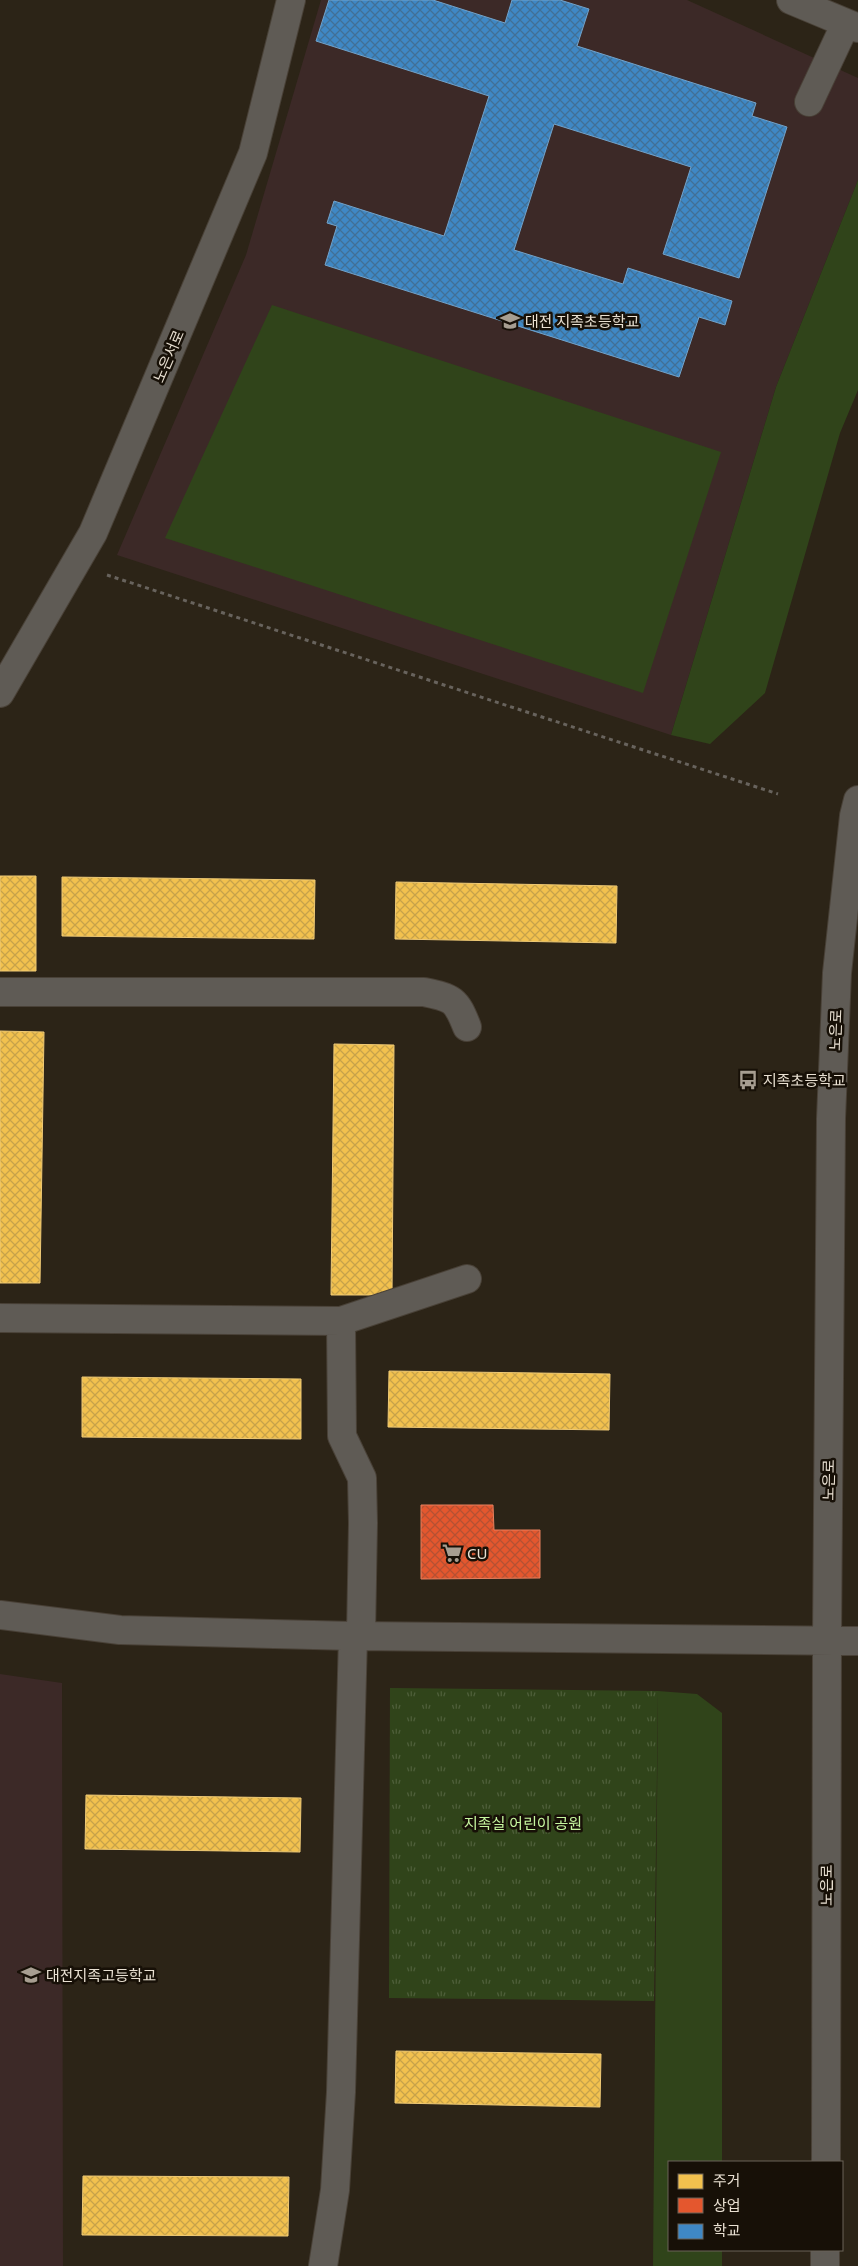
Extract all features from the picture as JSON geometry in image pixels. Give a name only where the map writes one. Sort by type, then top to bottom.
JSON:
[{"type":"street","name":"노은서로","points":[[0,693],[93,533],[250,162],[291,0]]},
{"type":"street","points":[[791,0],[852,25],[809,102]]},
{"type":"street","name":"노은로","points":[[826,2161],[826,1641],[833,1070],[837,973],[854,816],[858,800]]},
{"type":"street","points":[[0,992],[424,992],[447,997],[459,1007],[467,1028]]},
{"type":"street","points":[[0,1318],[341,1321],[467,1279]]},
{"type":"street","points":[[324,2266],[334,2190],[342,2092],[357,1636],[363,1523],[362,1478],[342,1436],[341,1321]]},
{"type":"street","points":[[0,1615],[120,1630],[357,1636],[858,1641]]},
{"type":"street","points":[[826,2251],[826,2266]]},
{"type":"path","points":[[106,575],[778,794]]},
{"type":"shaded area","name":"대전 지족초등학교","points":[[321,0],[687,0],[858,78],[858,180],[776,387],[671,735],[117,555],[246,255]]},
{"type":"shaded area","name":"대전지족고등학교","points":[[0,1674],[62,1683],[63,2266],[0,2266]]},
{"type":"green space","points":[[858,180],[858,390],[840,433],[765,693],[710,744],[671,735],[776,387]]},
{"type":"green space","points":[[272,305],[721,452],[643,693],[165,538]]},
{"type":"green space","name":"지족실 어린이 공원","points":[[390,1688],[658,1691],[654,2001],[389,1998]]},
{"type":"green space","points":[[658,1691],[697,1694],[722,1713],[722,2161],[668,2161],[668,2251],[722,2251],[722,2266],[653,2266]]},
{"type":"building: 주거","points":[[0,876],[36,876],[36,971],[0,971]]},
{"type":"building: 주거","points":[[62,877],[315,880],[314,939],[62,936]]},
{"type":"building: 주거","points":[[396,882],[617,886],[616,943],[395,939]]},
{"type":"building: 주거","points":[[0,1031],[44,1032],[40,1283],[0,1283]]},
{"type":"building: 주거","points":[[334,1044],[394,1045],[392,1295],[331,1295]]},
{"type":"building: 주거","points":[[389,1371],[610,1374],[609,1430],[388,1427]]},
{"type":"building: 주거","points":[[82,1377],[301,1379],[301,1439],[82,1437]]},
{"type":"building: 주거","points":[[86,1795],[301,1798],[300,1852],[85,1849]]},
{"type":"building: 주거","points":[[396,2051],[601,2054],[600,2107],[395,2103]]},
{"type":"building: 주거","points":[[83,2176],[289,2177],[288,2236],[82,2235]]},
{"type":"building: 상업","points":[[421,1505],[493,1505],[494,1530],[540,1530],[540,1578],[421,1579]]},
{"type":"building: 학교","points":[[329,0],[433,0],[505,23],[512,0],[560,0],[589,9],[577,46],[756,103],[752,116],[787,127],[739,278],[663,254],[691,167],[554,124],[514,250],[623,284],[628,268],[732,301],[725,325],[699,317],[679,377],[325,265],[337,226],[327,223],[334,201],[444,236],[489,96],[316,41]]},
{"type":"place","name":"대전 지족초등학교","points":[[510,321]]},
{"type":"place","name":"지족초등학교","points":[[748,1080]]},
{"type":"place","name":"CU","points":[[452,1553]]},
{"type":"place","name":"대전지족고등학교","points":[[31,1975]]}]
